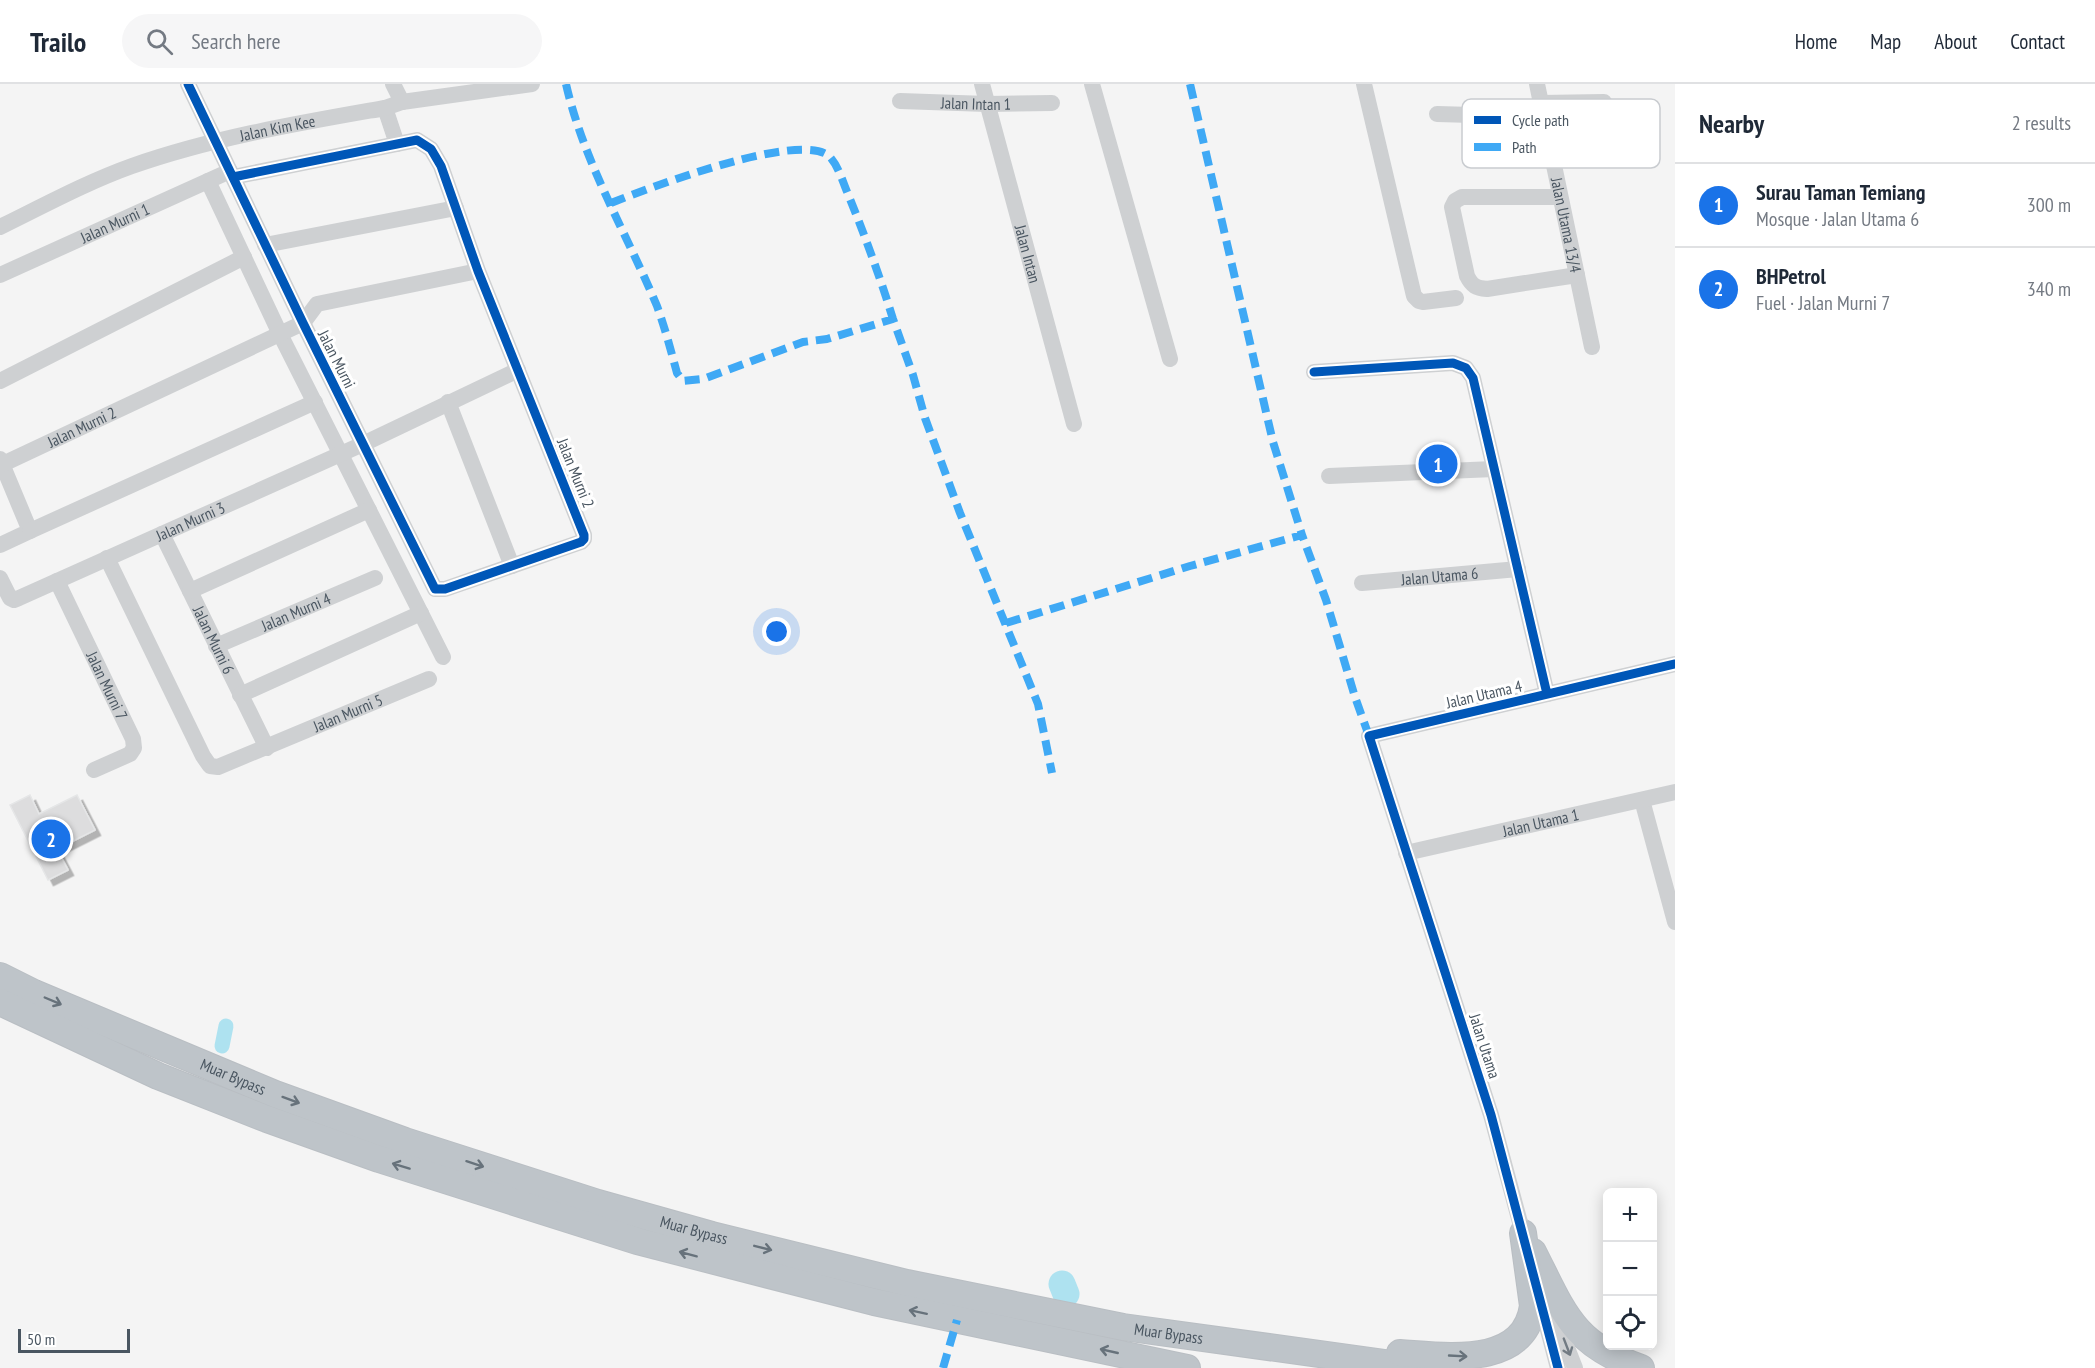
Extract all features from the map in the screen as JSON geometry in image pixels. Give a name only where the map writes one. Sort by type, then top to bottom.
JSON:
[{"type":"highway","name":"Muar Bypass","points":[[0,976],[75,1011],[275,1094],[405,1141],[598,1203],[712,1235],[907,1283],[1123,1327],[1420,1368]]},
{"type":"highway","name":"Muar Bypass","points":[[0,1002],[158,1076],[267,1119],[380,1159],[637,1241],[874,1302],[1182,1368]]},
{"type":"highway","points":[[1252,1345],[1468,1357],[1487,1355],[1504,1349],[1521,1337],[1532,1315],[1533,1306],[1523,1233]]},
{"type":"highway","points":[[1523,1233],[1566,1318],[1598,1349],[1616,1359],[1641,1368]]},
{"type":"street","name":"Jalan Murni","points":[[188,84],[435,589]]},
{"type":"street","points":[[393,84],[402,102]]},
{"type":"street","name":"Jalan Kim Kee","points":[[0,227],[130,167],[216,141],[252,132],[385,108],[402,102],[532,84]]},
{"type":"street","name":"Jalan Intan","points":[[982,84],[1074,424]]},
{"type":"street","points":[[1092,84],[1170,359]]},
{"type":"street","points":[[1364,84],[1412,292],[1421,302],[1456,298]]},
{"type":"street","name":"Jalan Utama 13/4","points":[[1537,84],[1540,99]]},
{"type":"street","name":"Jalan Intan 1","points":[[900,100],[987,104],[1052,103]]},
{"type":"street","points":[[385,108],[395,138]]},
{"type":"street","points":[[1437,114],[1462,113]]},
{"type":"street","name":"Jalan Murni 1","points":[[0,275],[208,181],[395,138],[417,140],[431,149],[441,166],[478,271]]},
{"type":"street","name":"Jalan Utama 13/4","points":[[1554,168],[1592,347]]},
{"type":"street","points":[[208,181],[339,455],[443,657]]},
{"type":"street","points":[[1560,197],[1462,197],[1455,201],[1452,207],[1467,276],[1472,285],[1487,289],[1577,275]]},
{"type":"street","points":[[265,245],[456,208]]},
{"type":"street","points":[[0,381],[244,257]]},
{"type":"street","name":"Jalan Murni 2","points":[[2,461],[303,323],[317,304],[478,271],[584,539],[581,542],[445,589],[435,589]]},
{"type":"street","points":[[1314,372],[1453,363],[1466,368],[1473,378],[1547,694]]},
{"type":"street","name":"Jalan Murni 3","points":[[0,578],[10,598],[14,600],[19,598],[339,455],[518,370]]},
{"type":"street","points":[[0,545],[315,402]]},
{"type":"street","points":[[448,402],[512,566]]},
{"type":"street","points":[[2,461],[30,531]]},
{"type":"street","points":[[1329,476],[1494,469]]},
{"type":"street","points":[[190,591],[369,510]]},
{"type":"street","name":"Jalan Murni 6","points":[[162,534],[267,748]]},
{"type":"street","name":"Jalan Murni 5","points":[[107,558],[203,756],[210,766],[218,767],[267,748],[429,679]]},
{"type":"street","name":"Jalan Utama 6","points":[[1362,583],[1518,569]]},
{"type":"street","name":"Jalan Murni 4","points":[[216,646],[375,578]]},
{"type":"street","name":"Jalan Murni 7","points":[[57,581],[133,740],[134,748],[130,754],[94,770]]},
{"type":"street","points":[[240,695],[421,613]]},
{"type":"street","name":"Jalan Utama 4","points":[[1369,736],[1675,664]]},
{"type":"street","name":"Jalan Utama","points":[[1369,736],[1491,1115],[1558,1368]]},
{"type":"street","name":"Jalan Utama 1","points":[[1406,853],[1675,792]]},
{"type":"street","points":[[1642,800],[1675,922]]},
{"type":"street","name":"Jalan Utama","points":[[1523,1233],[1575,1368]]},
{"type":"building","points":[[30,795],[39,814],[77,795],[95,830],[57,849],[68,870],[48,880],[10,805]]},
{"type":"waterway","points":[[222,1046],[226,1026]]},
{"type":"waterway","points":[[1062,1284],[1066,1294]]},
{"type":"marked path","points":[[566,84],[583,142],[657,306],[677,373],[683,381],[703,379],[803,342],[827,339],[893,319],[913,375],[925,418],[960,513],[1038,704],[1052,773]]},
{"type":"marked path","points":[[1190,84],[1273,442],[1302,535]]},
{"type":"marked path","points":[[611,203],[724,164],[789,150],[814,150],[830,157],[838,170],[893,319]]},
{"type":"marked path","points":[[1006,623],[1190,566],[1302,535],[1326,600],[1369,736]]},
{"type":"marked path","points":[[943,1368],[957,1320]]},
{"type":"cycle path","points":[[188,84],[303,323],[435,589],[445,589],[581,542],[584,535],[478,271],[441,166],[431,149],[417,140],[233,177]]},
{"type":"cycle path","points":[[1314,372],[1453,363],[1466,368],[1473,378],[1547,694]]},
{"type":"cycle path","points":[[1558,1368],[1491,1115],[1369,736],[1675,664]]},
{"type":"place","name":"Surau Taman Temiang","points":[[1438,464]]},
{"type":"place","name":"BHPetrol","points":[[51,839]]}]
